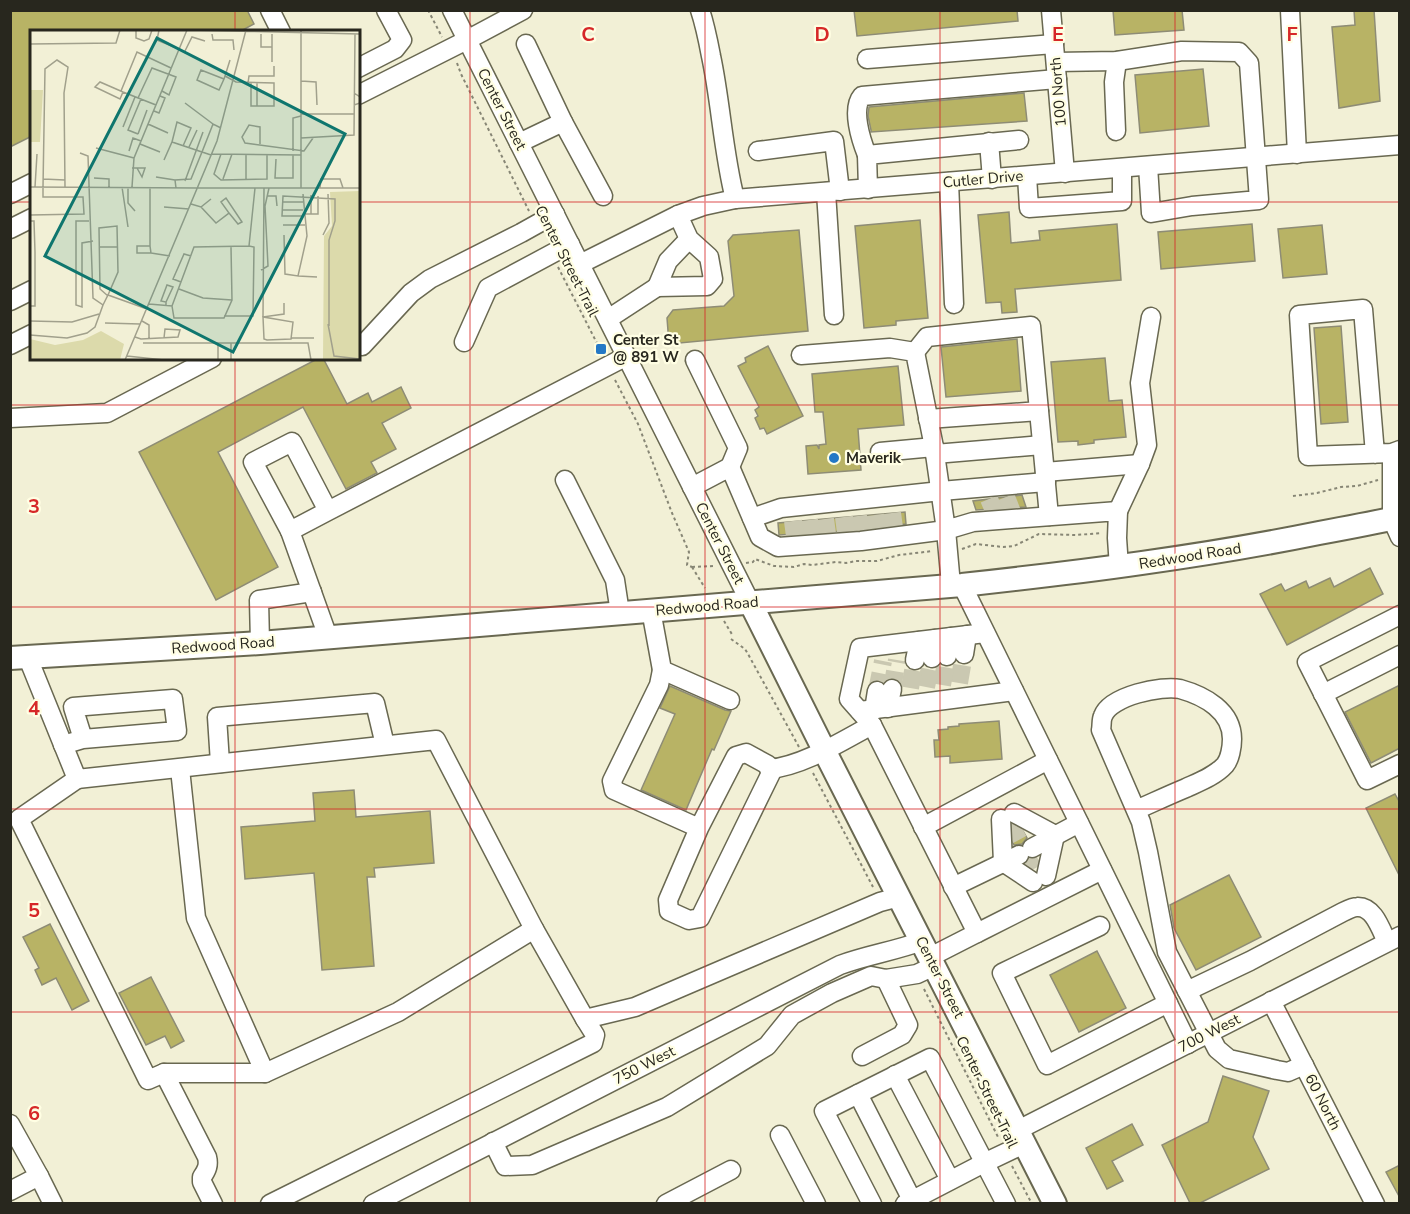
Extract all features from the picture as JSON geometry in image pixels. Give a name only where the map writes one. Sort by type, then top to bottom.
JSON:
[{"type":"main road","name":"Redwood Road","points":[[20,658],[260,643],[956,585],[1119,567],[1397,524]]},
{"type":"main road","name":"Center Street","points":[[750,602],[899,897],[926,960],[1016,1142],[1054,1203]]},
{"type":"street","points":[[270,10],[279,30]]},
{"type":"street","points":[[360,67],[395,49],[402,40],[387,10]]},
{"type":"street","name":"Center Street","points":[[452,10],[750,602]]},
{"type":"street","points":[[360,94],[523,10]]},
{"type":"street","points":[[700,10],[717,84],[726,157],[735,199]]},
{"type":"street","name":"100 North","points":[[1051,10],[1065,172]]},
{"type":"street","points":[[1290,10],[1297,154]]},
{"type":"street","points":[[526,44],[563,122],[603,196]]},
{"type":"street","points":[[867,58],[1117,62],[1182,51],[1239,52],[1250,63],[1259,200],[1192,206],[1151,213],[1148,166]]},
{"type":"street","points":[[868,189],[867,155],[862,143],[858,120],[858,100],[862,96],[1056,62]]},
{"type":"street","points":[[1116,132],[1114,82],[1117,62]]},
{"type":"street","points":[[519,143],[563,122]]},
{"type":"street","points":[[867,155],[1019,140]]},
{"type":"street","points":[[758,151],[834,141],[834,315]]},
{"type":"street","points":[[989,142],[992,179]]},
{"type":"street","name":"Cutler Drive","points":[[580,264],[678,215],[735,199],[1400,145]]},
{"type":"street","points":[[1026,176],[1029,208],[1122,201],[1122,168]]},
{"type":"street","points":[[949,182],[954,304]]},
{"type":"street","points":[[10,194],[30,184]]},
{"type":"street","points":[[362,346],[411,293],[429,279],[555,214]]},
{"type":"street","points":[[608,319],[657,287],[707,286],[713,279],[709,257],[689,239],[678,215]]},
{"type":"street","points":[[10,229],[30,219]]},
{"type":"street","points":[[657,287],[668,261],[689,239]]},
{"type":"street","points":[[465,342],[488,288],[570,244]]},
{"type":"street","points":[[10,301],[30,291]]},
{"type":"street","points":[[1389,452],[1308,456],[1299,315],[1364,309],[1389,452],[1397,524]]},
{"type":"street","points":[[1119,567],[1118,511],[1147,445],[1140,383],[1151,317]]},
{"type":"street","points":[[951,637],[940,657],[951,637],[956,585],[935,450],[915,352],[927,337],[1031,326],[1049,516]]},
{"type":"street","points":[[10,345],[30,335]]},
{"type":"street","points":[[801,355],[890,348],[915,352]]},
{"type":"street","points":[[290,531],[627,356]]},
{"type":"street","points":[[10,418],[106,413],[208,360]]},
{"type":"street","points":[[693,488],[730,468],[738,448],[695,360]]},
{"type":"street","points":[[928,419],[1039,411]]},
{"type":"street","points":[[328,511],[292,442],[253,462],[290,531],[328,637]]},
{"type":"street","points":[[880,452],[1042,445]]},
{"type":"street","points":[[730,468],[760,537],[778,547],[810,526],[868,521],[946,530],[973,522],[1045,477],[1140,464]]},
{"type":"street","points":[[566,480],[615,580],[620,613]]},
{"type":"street","points":[[752,518],[781,508],[810,526],[868,521],[940,491],[1049,516],[1118,511]]},
{"type":"street","points":[[260,643],[259,600],[312,592]]},
{"type":"street","points":[[651,610],[662,670],[659,685],[612,781],[614,790],[699,828]]},
{"type":"street","points":[[1400,615],[1307,662],[1367,780],[1400,764]]},
{"type":"street","points":[[951,637],[891,652],[860,648],[849,699],[877,706],[933,694],[1014,691]]},
{"type":"street","points":[[951,637],[1014,691],[1188,1044]]},
{"type":"street","points":[[1323,694],[1400,655]]},
{"type":"street","points":[[20,658],[63,745],[76,779]]},
{"type":"street","points":[[662,670],[730,700]]},
{"type":"street","points":[[1136,810],[1207,778],[1226,764],[1232,747],[1232,729],[1226,715],[1208,700],[1179,689],[1150,690],[1125,697],[1112,704],[1103,716],[1101,730],[1141,822],[1167,952],[1217,1049],[1229,1059],[1277,1071],[1288,1072],[1304,1065]]},
{"type":"street","points":[[63,745],[83,739],[177,731],[173,699],[73,707],[83,739]]},
{"type":"street","points":[[220,763],[217,717],[375,703],[385,746]]},
{"type":"street","points":[[769,770],[797,763],[824,750],[877,706]]},
{"type":"street","points":[[877,706],[923,827],[976,933]]},
{"type":"street","points":[[270,1203],[593,1043],[595,1035],[534,929],[436,740],[76,779],[19,819],[148,1080],[164,1073],[265,1073],[398,1012],[534,929]]},
{"type":"street","points":[[746,753],[768,765],[771,773],[700,918],[689,920],[669,911],[668,900],[699,828],[736,756],[746,753]]},
{"type":"street","points":[[923,827],[1048,760]]},
{"type":"street","points":[[180,769],[196,918],[265,1073]]},
{"type":"street","points":[[953,887],[1022,847],[1079,823]]},
{"type":"street","points":[[1022,847],[1055,835]]},
{"type":"street","points":[[1022,847],[1055,835]]},
{"type":"street","points":[[493,1142],[505,1166],[532,1165],[667,1107],[767,1046],[792,1015],[832,993],[871,976],[885,979],[1102,870]]},
{"type":"street","points":[[585,1019],[635,1007],[880,902],[899,897]]},
{"type":"street","points":[[1187,991],[1357,907],[1367,909],[1396,940]]},
{"type":"street","points":[[1101,926],[1002,973],[1047,1065],[1168,1003]]},
{"type":"street","name":"700 West","points":[[908,1202],[984,1163],[1016,1142],[1188,1044],[1396,940]]},
{"type":"street","name":"750 West","points":[[373,1203],[840,965],[903,948],[926,960]]},
{"type":"street","points":[[862,1056],[902,1035],[908,1025],[885,979]]},
{"type":"street","name":"60 North","points":[[1271,1001],[1375,1203]]},
{"type":"street","points":[[872,1203],[824,1110],[930,1058],[1003,1202]]},
{"type":"street","points":[[164,1073],[207,1157],[209,1164],[202,1177],[202,1182],[213,1203]]},
{"type":"street","points":[[895,1075],[950,1180]]},
{"type":"street","points":[[858,1094],[908,1202]]},
{"type":"street","points":[[10,1124],[53,1203]]},
{"type":"street","points":[[780,1135],[816,1203]]},
{"type":"street","points":[[666,1203],[731,1170]]},
{"type":"street","points":[[10,1191],[39,1176]]},
{"type":"path","points":[[428,10],[442,37]]},
{"type":"path","name":"Center Street Trail","points":[[458,64],[536,225]]},
{"type":"path","name":"Center Street Trail","points":[[551,254],[638,424],[689,552],[687,565],[692,567]]},
{"type":"path","points":[[1293,496],[1358,486],[1380,480]]},
{"type":"path","points":[[961,549],[976,544],[1014,546],[1039,534],[1076,535],[1117,532]]},
{"type":"path","points":[[753,562],[755,559],[774,566],[794,567],[804,564],[878,561],[898,555],[937,551]]},
{"type":"path","name":"Center Street Trail","points":[[926,960],[1016,1142],[1032,1203]]},
{"type":"building","points":[[10,10],[247,10],[254,24],[243,30],[30,30],[30,137],[10,147]]},
{"type":"building","points":[[854,10],[1017,10],[1018,21],[857,36]]},
{"type":"building","points":[[1113,10],[1182,10],[1184,30],[1115,35]]},
{"type":"building","points":[[1354,10],[1374,10],[1380,101],[1339,108],[1332,27],[1355,25]]},
{"type":"building","points":[[1203,69],[1209,126],[1140,133],[1135,75]]},
{"type":"building","points":[[1024,93],[1027,121],[871,132],[869,107]]},
{"type":"building","points":[[1009,212],[1011,243],[1040,240],[1039,231],[1117,224],[1121,280],[1015,289],[1017,312],[1002,313],[1001,302],[986,303],[978,215]]},
{"type":"building","points":[[920,220],[928,318],[896,321],[896,325],[864,328],[855,226]]},
{"type":"building","points":[[1252,224],[1255,261],[1161,269],[1158,232]]},
{"type":"building","points":[[1322,225],[1327,274],[1283,278],[1278,229]]},
{"type":"building","points":[[799,230],[808,331],[669,344],[667,318],[673,310],[724,306],[734,296],[728,241],[733,235]]},
{"type":"building","points":[[1341,326],[1348,422],[1321,424],[1314,328]]},
{"type":"building","points":[[1017,339],[1021,391],[946,397],[941,347]]},
{"type":"building","points":[[768,346],[803,416],[767,434],[764,428],[760,429],[755,418],[758,416],[755,410],[759,407],[738,366],[746,362],[745,358]]},
{"type":"building","points":[[1105,358],[1109,401],[1122,400],[1126,437],[1094,440],[1094,443],[1078,445],[1078,441],[1058,442],[1051,362]]},
{"type":"building","points":[[315,360],[324,360],[347,404],[368,393],[372,402],[401,387],[411,408],[382,423],[396,449],[371,462],[377,473],[346,489],[303,407],[218,452],[278,567],[216,600],[139,452]]},
{"type":"building","points":[[898,366],[904,425],[858,429],[861,470],[808,474],[806,446],[817,445],[819,449],[819,445],[826,444],[823,412],[815,412],[812,374]]},
{"type":"building","points":[[1022,495],[1026,507],[976,510],[973,501]]},
{"type":"building","points":[[905,512],[906,524],[860,530],[779,535],[778,523]]},
{"type":"building","points":[[1370,568],[1383,594],[1287,645],[1260,594],[1281,584],[1285,591],[1306,581],[1309,588],[1330,578],[1334,587]]},
{"type":"building","points":[[1400,685],[1400,748],[1371,763],[1345,712]]},
{"type":"building","points":[[670,686],[731,711],[686,810],[641,790],[675,714],[660,708]]},
{"type":"building","points":[[999,721],[1002,759],[950,763],[950,756],[935,757],[934,740],[939,740],[938,730],[959,726],[959,724]]},
{"type":"building","points":[[354,790],[356,817],[430,811],[434,863],[374,868],[375,877],[367,877],[374,966],[322,970],[314,873],[245,879],[241,827],[315,821],[313,793]]},
{"type":"building","points":[[1395,794],[1400,803],[1400,877],[1366,808]]},
{"type":"building","points":[[1013,825],[1023,831],[1027,838],[1022,844],[1014,845],[1013,843]]},
{"type":"building","points":[[1229,875],[1261,937],[1196,970],[1174,928],[1170,905]]},
{"type":"building","points":[[50,924],[89,1001],[72,1010],[56,978],[42,985],[35,970],[39,968],[23,937]]},
{"type":"building","points":[[1097,951],[1126,1008],[1079,1032],[1050,975]]},
{"type":"building","points":[[151,977],[184,1041],[171,1048],[165,1036],[146,1045],[119,993]]},
{"type":"building","points":[[1223,1076],[1269,1091],[1253,1137],[1269,1169],[1200,1203],[1190,1203],[1162,1145],[1208,1122]]},
{"type":"building","points":[[1132,1124],[1143,1145],[1112,1161],[1123,1181],[1107,1189],[1086,1148]]},
{"type":"building","points":[[1400,1165],[1400,1198],[1386,1172]]},
{"type":"tunnel","points":[[1006,497],[1012,512]]},
{"type":"tunnel","points":[[989,499],[995,513]]},
{"type":"tunnel","points":[[892,513],[894,528]]},
{"type":"tunnel","points":[[875,515],[877,529]]},
{"type":"tunnel","points":[[858,516],[860,531]]},
{"type":"tunnel","points":[[844,517],[846,532]]},
{"type":"tunnel","points":[[825,519],[827,534]]},
{"type":"tunnel","points":[[809,520],[811,535]]},
{"type":"tunnel","points":[[793,521],[795,536]]},
{"type":"tunnel","points":[[959,683],[964,654]]},
{"type":"tunnel","points":[[942,685],[947,656]]},
{"type":"tunnel","points":[[926,687],[932,658]]},
{"type":"tunnel","points":[[892,689],[897,660]]},
{"type":"tunnel","points":[[910,688],[915,660]]},
{"type":"tunnel","points":[[877,691],[883,661]]},
{"type":"tunnel","points":[[1009,835],[1022,828]]},
{"type":"tunnel","points":[[1024,864],[1037,857]]},
{"type":"place","name":"Center St @ 891 W","points":[[601,349]]},
{"type":"place","name":"Maverik","points":[[834,458]]}]
